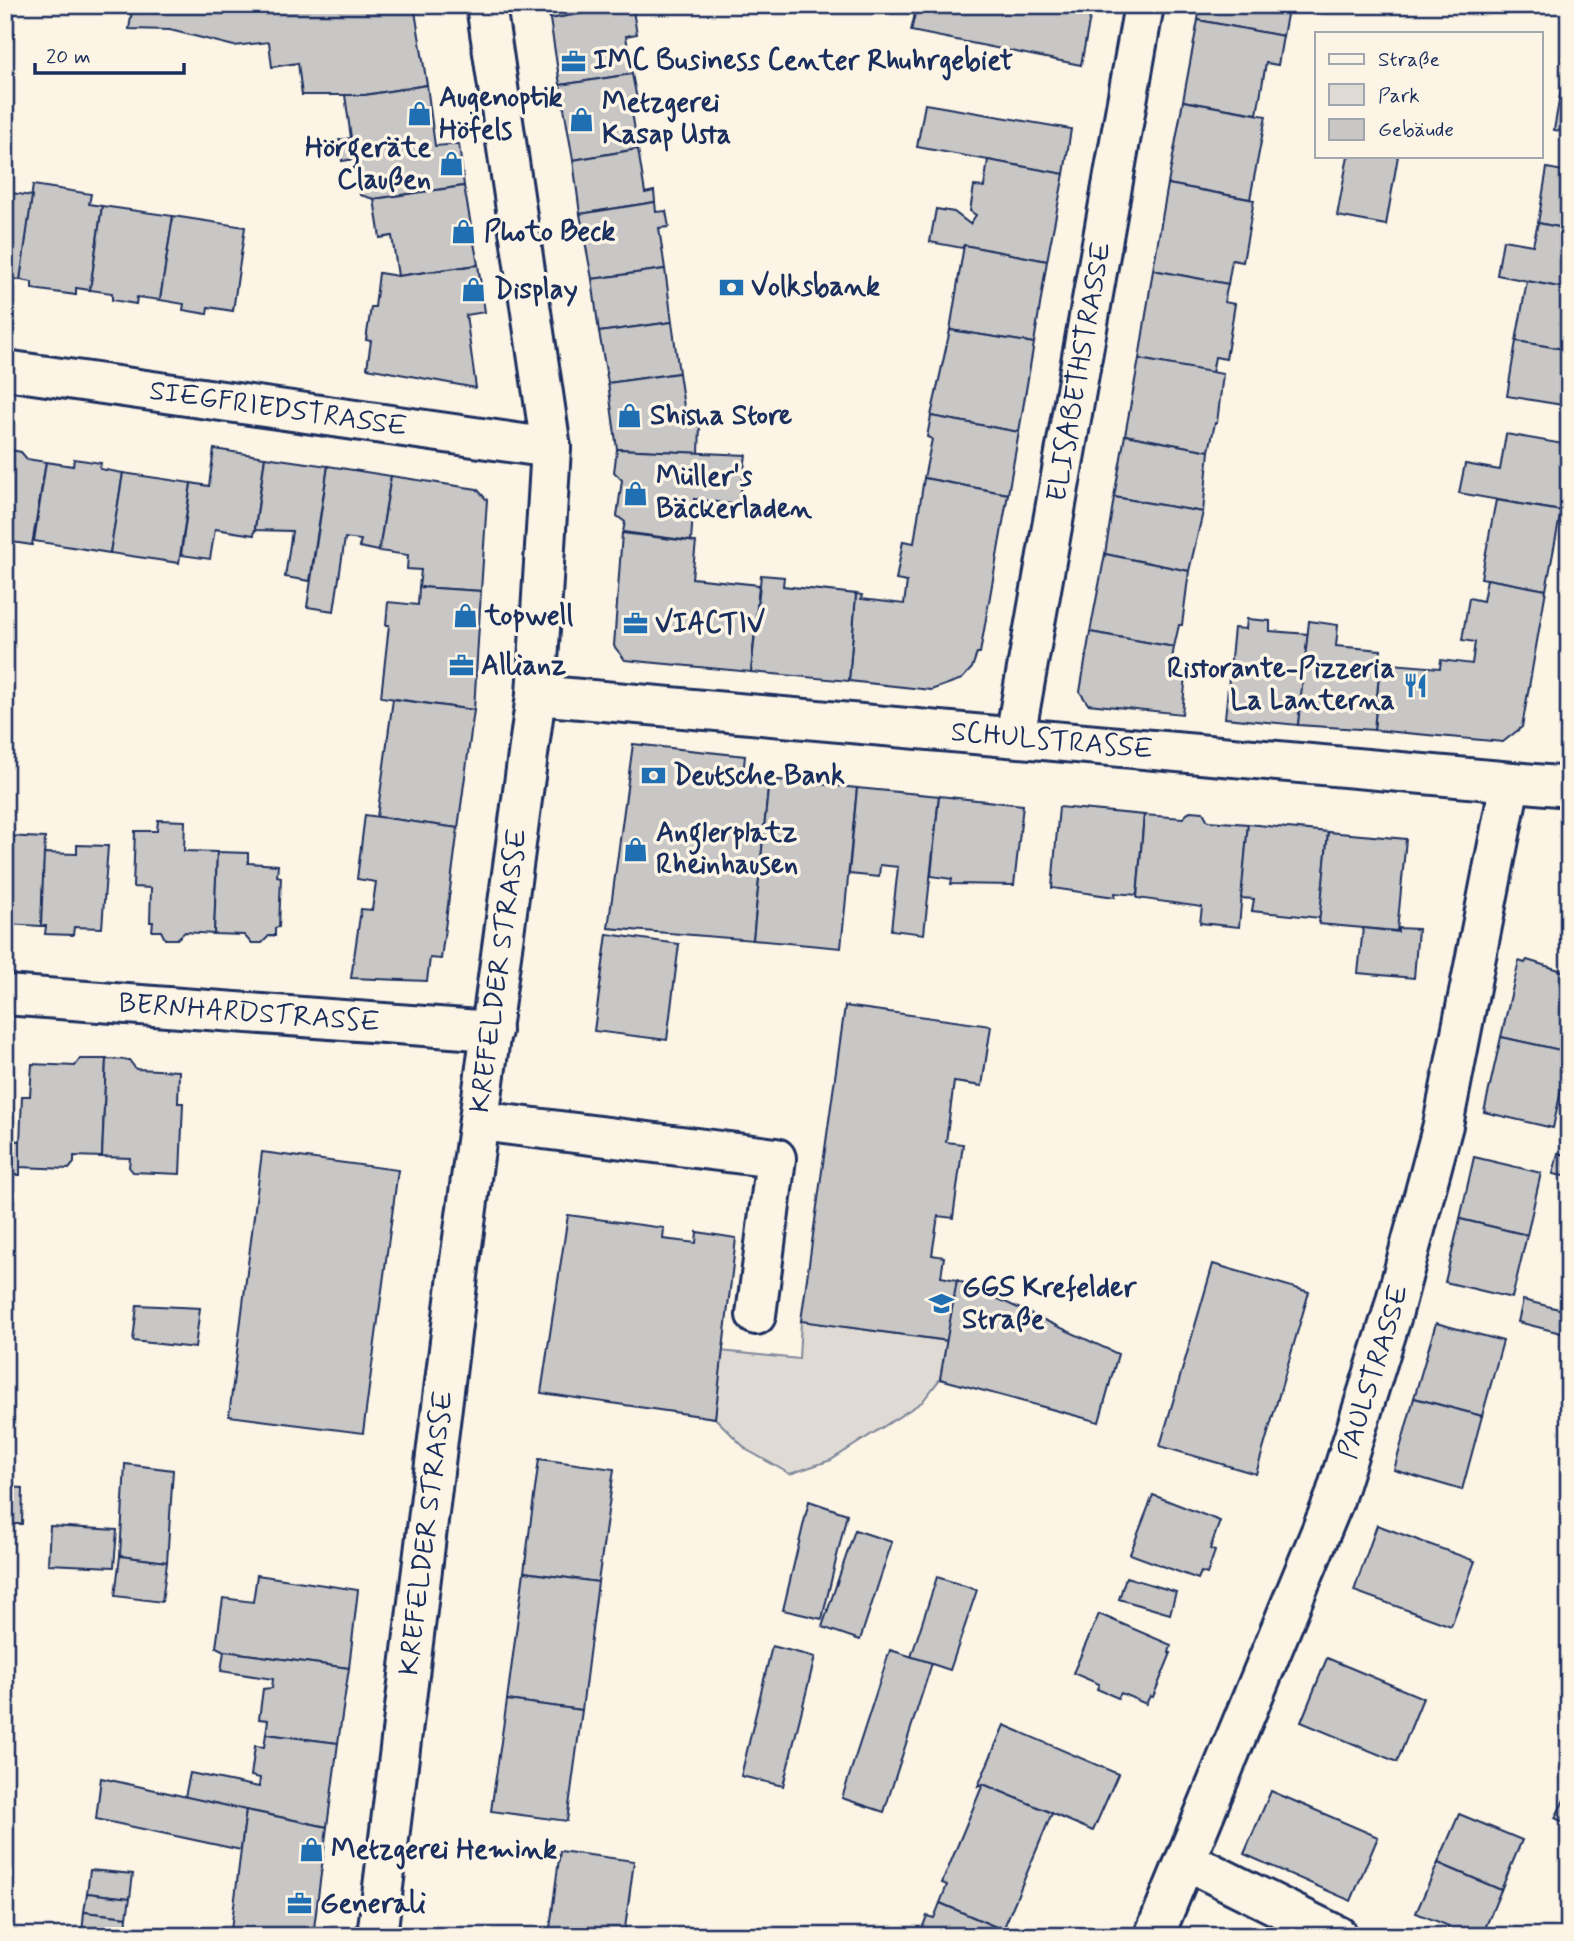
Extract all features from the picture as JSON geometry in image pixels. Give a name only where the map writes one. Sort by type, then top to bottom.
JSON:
[{"type":"street","name":"KREFELDER STRASSE","points":[[377,1936],[479,1121],[536,695],[551,448],[486,5]]},
{"type":"street","name":"ELISABETHSTRASSE","points":[[1016,737],[1144,5]]},
{"type":"street","name":"SIEGFRIEDSTRASSE","points":[[5,370],[551,448]]},
{"type":"street","name":"SCHULSTRASSE","points":[[536,695],[1510,783],[1568,780]]},
{"type":"street","name":"PAULSTRASSE","points":[[1154,1936],[1334,1500],[1392,1315],[1443,1125],[1510,783]]},
{"type":"street","name":"BERNHARDSTRASSE","points":[[5,995],[492,1031]]},
{"type":"street","points":[[479,1121],[776,1158],[756,1314]]},
{"type":"street","points":[[1187,1861],[1339,1936]]},
{"type":"green space","points":[[801,1321],[949,1341],[940,1379],[922,1402],[831,1460],[790,1474],[747,1450],[715,1418],[721,1351],[799,1359]]},
{"type":"building","points":[[133,5],[414,5],[427,85],[365,95],[302,95],[298,63],[272,67],[269,42],[234,46],[170,30],[129,29]]},
{"type":"building","points":[[548,5],[632,5],[550,19]]},
{"type":"building","points":[[632,5],[637,34],[626,36],[632,74],[560,85],[550,19]]},
{"type":"building","points":[[917,5],[1057,5],[1091,12],[1081,65],[911,31]]},
{"type":"building","points":[[1057,5],[1092,5],[1091,12]]},
{"type":"building","points":[[1200,5],[1288,5],[1283,9],[1287,15],[1283,36],[1198,20]]},
{"type":"building","points":[[1198,20],[1283,36],[1278,65],[1266,63],[1257,114],[1183,101]]},
{"type":"building","points":[[1569,31],[1569,65],[1562,62]]},
{"type":"building","points":[[1565,66],[1569,67],[1569,132],[1554,130]]},
{"type":"building","points":[[632,74],[638,104],[631,106],[638,149],[573,160],[560,85]]},
{"type":"building","points":[[427,85],[435,146],[459,144],[464,186],[374,199],[360,195],[355,159],[342,161],[339,140],[351,138],[345,95],[365,95]]},
{"type":"building","points":[[1183,101],[1266,116],[1250,199],[1168,184]]},
{"type":"building","points":[[925,104],[1071,129],[1064,174],[917,147]]},
{"type":"building","points":[[638,149],[645,193],[654,191],[655,202],[580,214],[573,160]]},
{"type":"building","points":[[1348,158],[1398,158],[1386,225],[1337,216]]},
{"type":"building","points":[[988,160],[1064,174],[1047,261],[964,245],[962,248],[930,242],[936,209],[954,212],[970,224],[976,215],[970,211],[974,186],[984,187]]},
{"type":"building","points":[[1547,168],[1569,172],[1569,229],[1538,223]]},
{"type":"building","points":[[1168,184],[1254,200],[1243,262],[1232,260],[1228,284],[1153,270]]},
{"type":"building","points":[[33,185],[91,194],[89,204],[102,206],[90,290],[76,288],[76,295],[32,289],[32,282],[20,280]]},
{"type":"building","points":[[464,186],[478,265],[398,276],[392,236],[380,238],[374,199]]},
{"type":"building","points":[[5,192],[32,196],[20,280],[5,278]]},
{"type":"building","points":[[655,202],[656,212],[666,211],[669,227],[659,228],[665,269],[592,279],[580,214]]},
{"type":"building","points":[[102,206],[173,216],[160,300],[137,297],[136,304],[112,300],[112,293],[90,290]]},
{"type":"building","points":[[173,216],[245,227],[233,311],[208,307],[207,314],[183,310],[184,304],[160,300]]},
{"type":"building","points":[[1538,223],[1569,229],[1569,289],[1497,275],[1503,240],[1533,245]]},
{"type":"building","points":[[964,245],[1047,261],[1034,343],[950,330]]},
{"type":"building","points":[[478,265],[485,312],[466,315],[476,388],[367,368],[371,341],[366,340],[371,307],[375,307],[379,273],[398,276]]},
{"type":"building","points":[[665,269],[672,322],[599,332],[592,279]]},
{"type":"building","points":[[1153,270],[1228,284],[1224,302],[1235,304],[1226,359],[1215,357],[1212,373],[1139,359]]},
{"type":"building","points":[[1527,281],[1569,289],[1569,350],[1516,341]]},
{"type":"building","points":[[672,322],[679,373],[608,383],[599,332]]},
{"type":"building","points":[[950,330],[1034,343],[1019,432],[931,416]]},
{"type":"building","points":[[1516,341],[1569,350],[1569,406],[1507,396]]},
{"type":"building","points":[[1139,359],[1223,374],[1217,423],[1209,451],[1125,435]]},
{"type":"building","points":[[679,373],[687,427],[700,425],[699,453],[617,449],[608,383]]},
{"type":"building","points":[[931,416],[1019,432],[1008,494],[924,478],[932,439],[927,437]]},
{"type":"building","points":[[1506,434],[1569,445],[1561,511],[1459,493],[1465,464],[1500,470]]},
{"type":"building","points":[[1125,435],[1209,451],[1203,512],[1114,497]]},
{"type":"building","points":[[214,449],[265,457],[254,535],[215,529],[210,559],[181,555],[191,483],[209,486]]},
{"type":"building","points":[[617,449],[746,455],[739,505],[694,499],[691,541],[623,532],[625,522],[617,516],[622,480],[614,472]]},
{"type":"building","points":[[11,450],[21,452],[27,459],[46,462],[32,545],[5,541],[5,454]]},
{"type":"building","points":[[265,457],[328,466],[310,581],[285,577],[292,531],[255,530]]},
{"type":"building","points":[[74,459],[101,463],[100,469],[123,473],[110,553],[34,541],[46,462],[73,466]]},
{"type":"building","points":[[328,466],[391,476],[379,551],[359,547],[361,540],[345,538],[334,611],[307,607]]},
{"type":"building","points":[[123,473],[191,483],[179,563],[110,553]]},
{"type":"building","points":[[391,476],[477,489],[487,500],[481,591],[419,587],[421,570],[407,569],[408,555],[379,551]]},
{"type":"building","points":[[924,478],[1008,494],[980,653],[977,653],[972,668],[962,679],[931,690],[849,681],[856,594],[862,595],[861,599],[904,604],[907,582],[896,580],[903,541],[914,543]]},
{"type":"building","points":[[1114,497],[1203,512],[1189,571],[1105,554]]},
{"type":"building","points":[[1496,500],[1561,511],[1546,590],[1481,578]]},
{"type":"building","points":[[622,533],[696,542],[692,578],[759,585],[751,672],[625,660],[614,646]]},
{"type":"building","points":[[1105,554],[1189,571],[1182,625],[1179,625],[1174,647],[1090,632]]},
{"type":"building","points":[[761,575],[784,577],[783,586],[856,594],[849,681],[751,672]]},
{"type":"building","points":[[1487,579],[1546,590],[1522,727],[1503,742],[1374,730],[1380,663],[1440,668],[1441,660],[1472,664],[1475,642],[1462,640],[1469,598],[1483,601]]},
{"type":"building","points":[[419,587],[481,591],[474,710],[381,697],[389,625],[386,625],[388,602],[418,605]]},
{"type":"building","points":[[1247,619],[1270,621],[1270,631],[1308,634],[1298,725],[1225,718],[1234,628],[1246,629]]},
{"type":"building","points":[[1309,621],[1338,625],[1336,646],[1381,650],[1374,730],[1298,725]]},
{"type":"building","points":[[1090,632],[1174,647],[1171,665],[1187,666],[1182,714],[1088,704],[1080,692]]},
{"type":"building","points":[[393,699],[474,710],[458,828],[377,817]]},
{"type":"building","points":[[633,744],[745,756],[743,776],[769,779],[753,940],[608,928]]},
{"type":"building","points":[[769,779],[857,788],[841,948],[753,940]]},
{"type":"building","points":[[857,788],[939,796],[924,934],[891,930],[898,867],[880,865],[879,877],[849,874]]},
{"type":"building","points":[[939,796],[1023,805],[1014,885],[951,884],[952,879],[931,876]]},
{"type":"building","points":[[1059,807],[1144,815],[1137,895],[1115,893],[1115,897],[1052,888]]},
{"type":"building","points":[[1190,811],[1203,812],[1208,821],[1248,824],[1239,927],[1200,923],[1202,907],[1137,898],[1144,815],[1183,818]]},
{"type":"building","points":[[365,815],[458,828],[441,959],[430,958],[427,981],[351,978],[361,909],[372,910],[376,882],[357,879]]},
{"type":"building","points":[[158,820],[185,821],[184,851],[217,852],[214,934],[185,932],[177,939],[165,939],[161,931],[152,931],[151,888],[133,887],[135,831],[157,831]]},
{"type":"building","points":[[1248,824],[1328,832],[1320,918],[1252,911],[1254,899],[1241,898]]},
{"type":"building","points":[[1328,832],[1406,839],[1397,931],[1319,924]]},
{"type":"building","points":[[5,836],[45,838],[41,926],[5,924]]},
{"type":"building","points":[[77,845],[108,846],[102,928],[74,927],[73,935],[45,934],[46,926],[41,926],[44,853],[77,854]]},
{"type":"building","points":[[217,852],[248,853],[248,863],[278,865],[277,876],[281,877],[279,927],[275,928],[275,936],[269,936],[262,943],[251,943],[244,935],[214,934]]},
{"type":"building","points":[[1363,928],[1398,932],[1398,928],[1418,929],[1414,978],[1358,973]]},
{"type":"building","points":[[607,934],[679,944],[667,1040],[594,1031]]},
{"type":"building","points":[[1527,960],[1569,973],[1569,1052],[1501,1037],[1519,961],[1525,963]]},
{"type":"building","points":[[845,1006],[991,1026],[982,1086],[954,1082],[946,1142],[963,1144],[953,1218],[938,1216],[932,1255],[944,1257],[941,1277],[957,1280],[949,1341],[801,1321]]},
{"type":"building","points":[[1501,1037],[1569,1052],[1553,1128],[1484,1112]]},
{"type":"building","points":[[80,1059],[106,1059],[102,1157],[74,1156],[74,1163],[69,1169],[19,1167],[22,1096],[30,1096],[32,1064],[75,1066]]},
{"type":"building","points":[[106,1059],[129,1060],[136,1069],[179,1071],[178,1103],[183,1103],[180,1174],[133,1172],[129,1167],[130,1158],[102,1157]]},
{"type":"building","points":[[5,1140],[20,1141],[20,1175],[5,1175]]},
{"type":"building","points":[[262,1152],[398,1170],[363,1433],[229,1416]]},
{"type":"building","points":[[1558,1153],[1569,1156],[1569,1177],[1553,1174]]},
{"type":"building","points":[[1474,1157],[1541,1173],[1527,1235],[1460,1219]]},
{"type":"building","points":[[568,1215],[664,1228],[663,1239],[696,1243],[697,1232],[736,1238],[715,1418],[541,1393]]},
{"type":"building","points":[[1460,1219],[1527,1235],[1512,1298],[1445,1282]]},
{"type":"building","points":[[1213,1264],[1309,1292],[1256,1474],[1160,1446]]},
{"type":"building","points":[[957,1280],[1118,1354],[1099,1422],[940,1379]]},
{"type":"building","points":[[1523,1300],[1567,1311],[1561,1333],[1518,1322]]},
{"type":"building","points":[[137,1305],[200,1308],[195,1348],[133,1341]]},
{"type":"building","points":[[1436,1323],[1503,1341],[1482,1416],[1414,1398]]},
{"type":"building","points":[[1414,1398],[1482,1416],[1462,1490],[1394,1470]]},
{"type":"building","points":[[539,1459],[614,1469],[598,1582],[524,1572]]},
{"type":"building","points":[[125,1464],[173,1470],[167,1562],[120,1556]]},
{"type":"building","points":[[5,1487],[23,1488],[22,1524],[5,1524]]},
{"type":"building","points":[[1153,1495],[1220,1521],[1210,1549],[1215,1551],[1207,1574],[1201,1572],[1198,1579],[1130,1554]]},
{"type":"building","points":[[809,1501],[847,1514],[822,1619],[783,1610]]},
{"type":"building","points":[[1377,1525],[1475,1561],[1451,1626],[1354,1591]]},
{"type":"building","points":[[50,1526],[117,1530],[114,1567],[48,1564]]},
{"type":"building","points":[[855,1530],[892,1542],[860,1640],[822,1627]]},
{"type":"building","points":[[120,1556],[167,1562],[162,1602],[115,1596]]},
{"type":"building","points":[[524,1572],[598,1582],[582,1710],[507,1700]]},
{"type":"building","points":[[257,1575],[358,1590],[349,1668],[224,1651],[216,1647],[223,1598],[253,1602]]},
{"type":"building","points":[[937,1577],[977,1590],[950,1670],[911,1657]]},
{"type":"building","points":[[1126,1577],[1176,1592],[1170,1614],[1119,1599]]},
{"type":"building","points":[[1099,1614],[1171,1645],[1171,1653],[1153,1697],[1150,1696],[1146,1704],[1121,1693],[1118,1698],[1097,1689],[1099,1684],[1073,1673]]},
{"type":"building","points":[[772,1646],[815,1657],[783,1786],[741,1776]]},
{"type":"building","points":[[890,1650],[932,1663],[884,1812],[842,1798]]},
{"type":"building","points":[[224,1651],[349,1668],[338,1743],[266,1734],[268,1720],[259,1719],[263,1689],[272,1688],[273,1679],[221,1671]]},
{"type":"building","points":[[1327,1658],[1423,1698],[1397,1762],[1301,1722]]},
{"type":"building","points":[[507,1700],[582,1710],[567,1821],[491,1811]]},
{"type":"building","points":[[1004,1725],[1118,1774],[1093,1831],[983,1784],[978,1786]]},
{"type":"building","points":[[266,1734],[338,1743],[327,1827],[185,1797],[190,1773],[259,1787],[260,1778],[251,1776],[255,1746],[264,1747]]},
{"type":"building","points":[[101,1778],[246,1810],[241,1850],[96,1819]]},
{"type":"building","points":[[983,1784],[1052,1813],[1003,1930],[940,1903],[947,1885],[942,1883]]},
{"type":"building","points":[[1569,1790],[1569,1825],[1555,1818]]},
{"type":"building","points":[[1271,1791],[1378,1837],[1351,1901],[1244,1854]]},
{"type":"building","points":[[246,1810],[327,1827],[313,1936],[279,1936],[231,1930]]},
{"type":"building","points":[[1459,1814],[1522,1840],[1501,1890],[1438,1863]]},
{"type":"building","points":[[560,1851],[634,1861],[624,1936],[549,1936]]},
{"type":"building","points":[[1438,1863],[1501,1890],[1482,1936],[1451,1936],[1446,1934],[1449,1926],[1416,1913]]},
{"type":"building","points":[[90,1870],[133,1874],[130,1898],[87,1893]]},
{"type":"building","points":[[87,1893],[130,1898],[127,1917],[84,1912]]},
{"type":"building","points":[[940,1903],[1003,1930],[1000,1936],[919,1936],[927,1916],[934,1918]]},
{"type":"building","points":[[84,1912],[127,1917],[126,1936],[82,1934]]},
{"type":"building","points":[[226,1929],[231,1930],[279,1936],[225,1936]]},
{"type":"place","name":"IMC Business Center Rhuhrgebiet","points":[[573,61]]},
{"type":"place","name":"Augenoptik Höfels","points":[[419,114]]},
{"type":"place","name":"Metzgerei Kasap Usta","points":[[582,119]]},
{"type":"place","name":"Hörgeräte Claußen","points":[[451,164]]},
{"type":"place","name":"Photo Beck","points":[[464,232]]},
{"type":"place","name":"Volksbank","points":[[731,287]]},
{"type":"place","name":"Display","points":[[474,290]]},
{"type":"place","name":"Shisha Store","points":[[630,416]]},
{"type":"place","name":"Müller's Bäckerladen","points":[[636,493]]},
{"type":"place","name":"topwell","points":[[465,616]]},
{"type":"place","name":"VIACTIV","points":[[635,624]]},
{"type":"place","name":"Allianz","points":[[461,666]]},
{"type":"place","name":"Ristorante-Pizzeria La Lanterna","points":[[1415,685]]},
{"type":"place","name":"Deutsche Bank","points":[[653,776]]},
{"type":"place","name":"Anglerplatz Rheinhausen","points":[[636,849]]},
{"type":"place","name":"GGS Krefelder Straße","points":[[942,1304]]},
{"type":"place","name":"Metzgerei Hemink","points":[[311,1850]]},
{"type":"place","name":"Generali","points":[[300,1904]]}]
